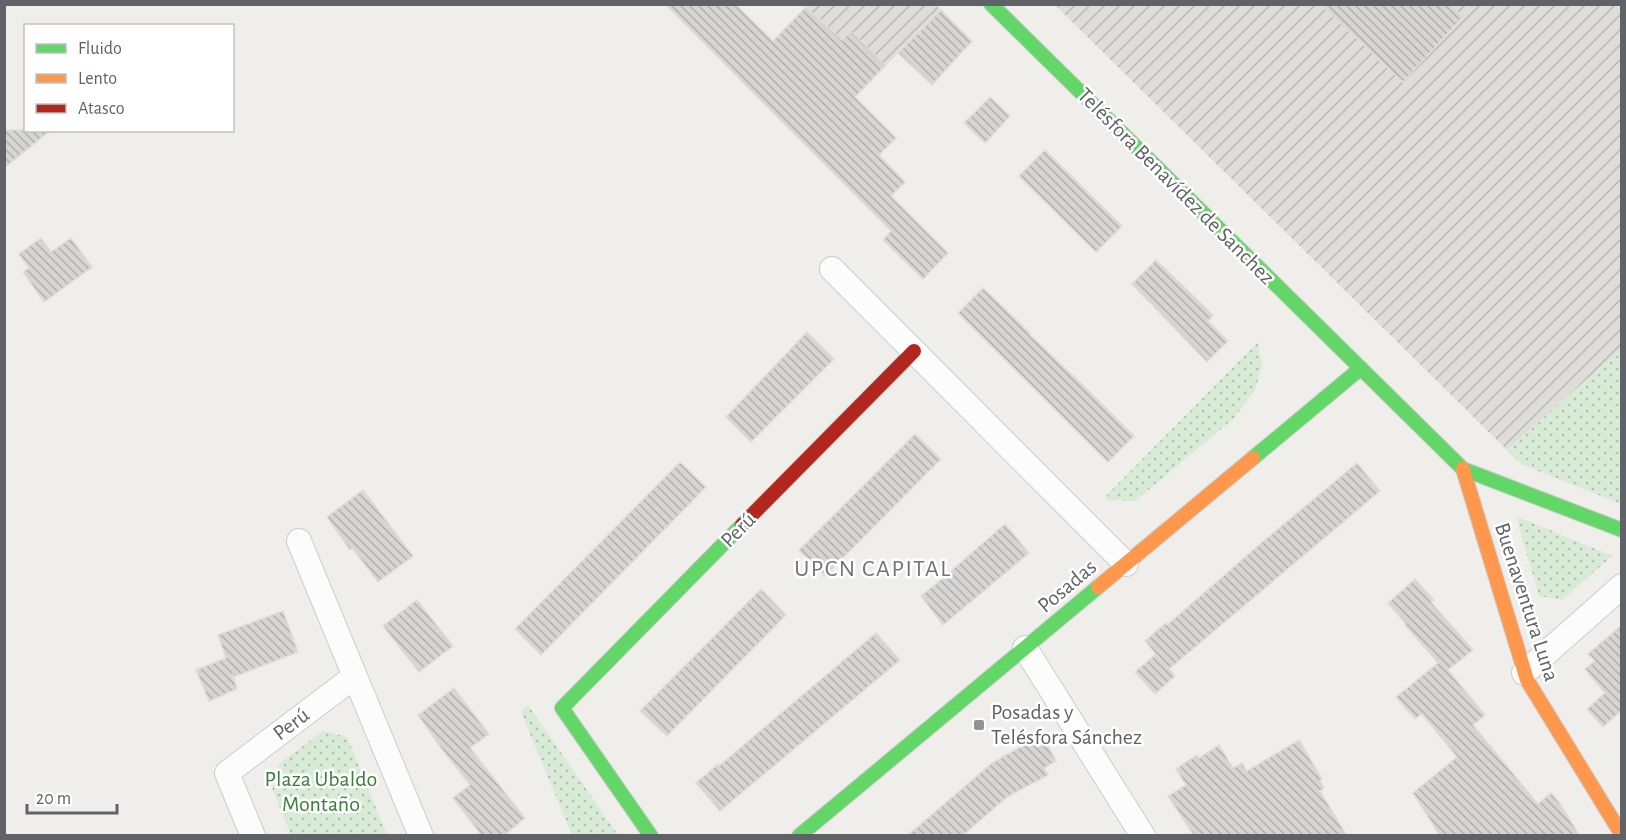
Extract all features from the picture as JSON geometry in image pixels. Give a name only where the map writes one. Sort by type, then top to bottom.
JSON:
[{"type":"street","name":"Telésfora Benavídez de Sanchez","points":[[991,4],[1361,368]]},
{"type":"street","points":[[832,269],[1126,564]]},
{"type":"street","name":"Perú","points":[[651,836],[562,708],[914,351]]},
{"type":"street","name":"Buenaventura Luna","points":[[1361,368],[1463,469],[1622,530]]},
{"type":"street","name":"Posadas","points":[[799,836],[1361,368]]},
{"type":"street","name":"Buenaventura Luna","points":[[1463,469],[1527,680],[1622,835]]},
{"type":"street","points":[[298,541],[421,836]]},
{"type":"street","points":[[1524,673],[1622,586]]},
{"type":"street","points":[[1025,648],[1143,836]]},
{"type":"street","name":"Perú","points":[[253,836],[227,773],[355,676]]},
{"type":"shaded area","points":[[935,4],[941,10],[806,146],[737,77],[808,5]]},
{"type":"shaded area","points":[[1055,5],[1621,5],[1621,349],[1507,450]]},
{"type":"green space","points":[[1258,342],[1262,366],[1255,390],[1233,419],[1135,501],[1108,500],[1105,497]]},
{"type":"green space","points":[[1621,349],[1621,504],[1521,464],[1507,450]]},
{"type":"green space","points":[[1516,516],[1612,556],[1562,600],[1539,596]]},
{"type":"green space","points":[[528,705],[618,835],[572,835],[521,712]]},
{"type":"green space","name":"Plaza Ubaldo Montaño","points":[[323,731],[347,737],[387,835],[291,835],[272,788],[280,763]]},
{"type":"building","points":[[665,4],[735,4],[773,41],[806,7],[842,40],[851,31],[885,66],[855,97],[896,138],[879,155],[905,182],[891,196],[948,253],[923,279],[883,240],[891,231]]},
{"type":"building","points":[[1320,4],[1450,4],[1463,17],[1403,82]]},
{"type":"building","points":[[941,10],[972,41],[932,85],[898,53]]},
{"type":"building","points":[[990,97],[1010,116],[985,143],[964,123]]},
{"type":"building","points":[[4,130],[49,132],[4,168]]},
{"type":"building","points":[[1045,150],[1122,226],[1096,252],[1019,176]]},
{"type":"building","points":[[41,238],[51,252],[71,238],[92,267],[44,302],[23,272],[29,268],[19,254]]},
{"type":"building","points":[[1156,260],[1213,315],[1208,321],[1228,341],[1207,362],[1132,284]]},
{"type":"building","points":[[983,288],[1134,436],[1108,462],[958,313]]},
{"type":"building","points":[[807,332],[834,359],[751,442],[726,417]]},
{"type":"building","points":[[915,434],[941,459],[825,576],[799,550]]},
{"type":"building","points":[[680,462],[706,487],[541,655],[515,629]]},
{"type":"building","points":[[1357,463],[1380,491],[1169,669],[1175,676],[1155,694],[1135,672],[1156,654],[1145,641],[1166,623],[1167,625]]},
{"type":"building","points":[[363,490],[413,556],[378,582],[352,548],[350,550],[327,517]]},
{"type":"building","points":[[1005,524],[1029,553],[943,625],[921,596]]},
{"type":"building","points":[[1415,579],[1434,600],[1431,602],[1473,650],[1448,670],[1485,715],[1473,725],[1538,804],[1551,793],[1580,836],[1440,836],[1413,793],[1457,757],[1422,714],[1415,719],[1396,697],[1438,663],[1388,603]]},
{"type":"building","points":[[761,589],[786,615],[667,736],[640,711]]},
{"type":"building","points":[[417,600],[453,646],[419,672],[383,626]]},
{"type":"building","points":[[283,611],[298,652],[233,677],[237,689],[209,701],[196,670],[226,658],[218,635]]},
{"type":"building","points":[[1622,625],[1622,712],[1603,727],[1587,709],[1605,693],[1585,669],[1595,661],[1588,654]]},
{"type":"building","points":[[876,633],[900,660],[720,811],[696,783]]},
{"type":"building","points":[[454,688],[489,734],[470,748],[525,818],[503,836],[482,836],[453,798],[470,785],[418,715]]},
{"type":"building","points":[[1042,735],[1056,761],[1044,768],[1048,775],[1007,797],[962,836],[907,836],[992,763]]},
{"type":"building","points":[[1299,740],[1322,779],[1320,780],[1324,788],[1320,791],[1347,836],[1194,836],[1168,796],[1186,785],[1176,769],[1197,755],[1199,758],[1219,745],[1233,768],[1242,763],[1247,771]]},
{"type":"traffic: fast","points":[[991,4],[1463,469],[1622,530]]},
{"type":"traffic: fast","points":[[1253,458],[1361,368]]},
{"type":"traffic: fast","points":[[651,836],[562,708],[742,525]]},
{"type":"traffic: fast","points":[[799,836],[1098,587]]},
{"type":"traffic: slow","points":[[1098,587],[1253,458]]},
{"type":"traffic: slow","points":[[1463,469],[1527,680],[1622,835]]},
{"type":"traffic: jam","points":[[742,525],[914,351]]},
{"type":"place","name":"Posadas y Telésfora Sánchez","points":[[979,725]]},
{"type":"district","name":"UPCN CAPITAL","points":[[873,569]]}]
